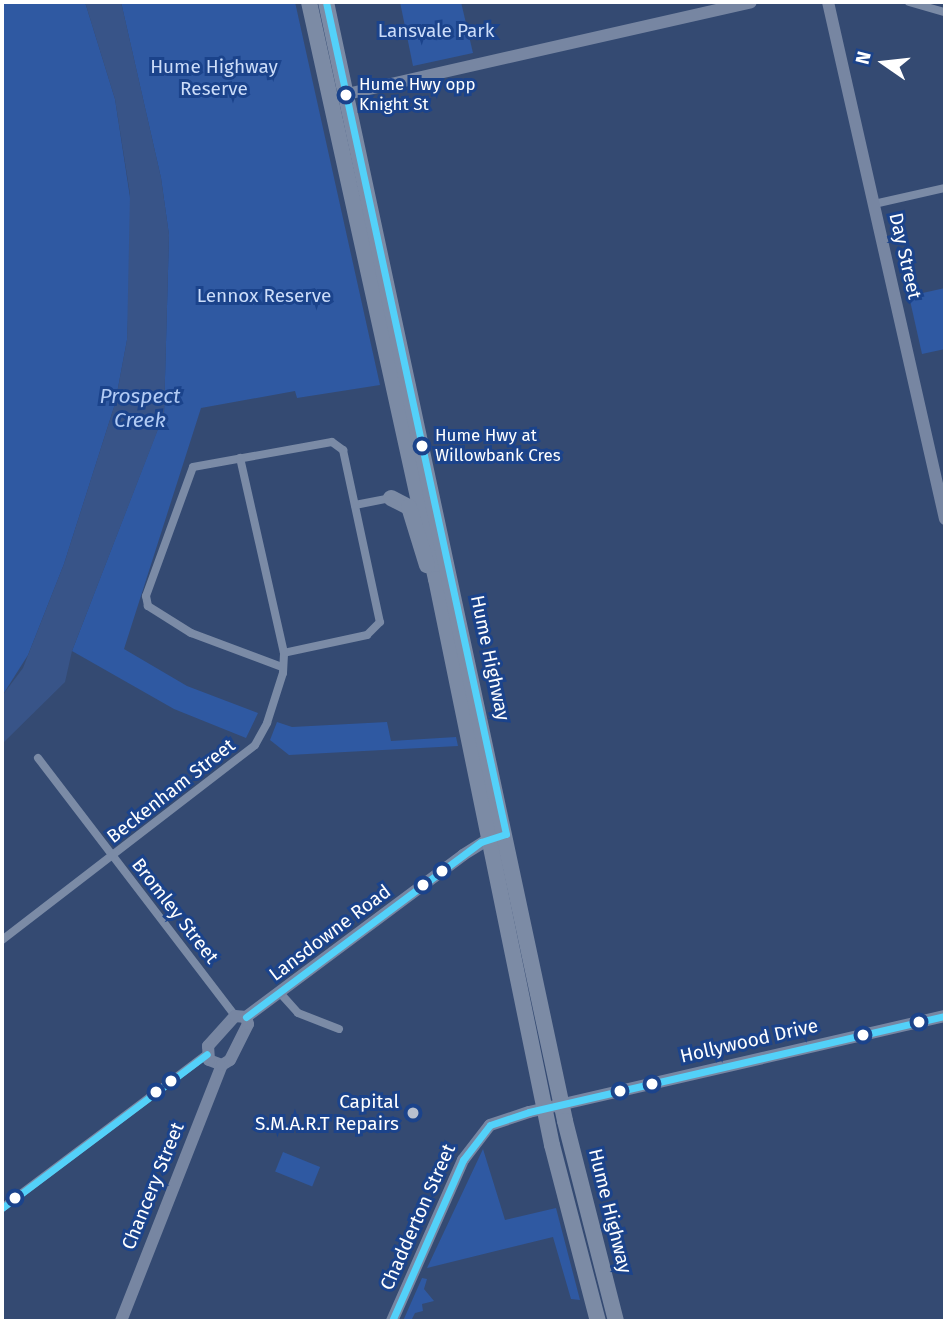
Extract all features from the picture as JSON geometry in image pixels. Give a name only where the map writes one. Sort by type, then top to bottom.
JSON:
[{"type":"highway","name":"Hume Highway","points":[[309,2],[414,473],[545,1108],[598,1321]]},
{"type":"highway","name":"Hume Highway","points":[[326,2],[562,1104],[616,1321]]},
{"type":"highway","points":[[414,473],[406,487],[391,498],[409,507],[420,554],[436,579]]},
{"type":"street","points":[[346,94],[751,2]]},
{"type":"street","name":"Day Street","points":[[828,2],[945,519]]},
{"type":"street","points":[[909,2],[945,12]]},
{"type":"street","points":[[874,204],[945,188]]},
{"type":"street","points":[[282,667],[191,633],[148,606],[146,596],[186,477],[200,464],[332,442],[343,450],[380,622],[367,635],[284,653]]},
{"type":"street","name":"Beckenham Street","points":[[2,940],[255,745],[267,723],[284,653],[240,457]]},
{"type":"street","points":[[355,505],[391,498]]},
{"type":"street","name":"Bromley Street","points":[[38,758],[112,857],[241,1016]]},
{"type":"street","name":"Lansdowne Road","points":[[207,1054],[211,1041],[241,1016],[281,994],[489,837],[506,834]]},
{"type":"street","points":[[281,994],[298,1013],[339,1029]]},
{"type":"street","name":"Chancery Street","points":[[121,1321],[222,1065],[230,1060],[248,1024],[241,1016]]},
{"type":"street","name":"Hollywood Drive","points":[[562,1104],[945,1016]]},
{"type":"street","points":[[2,1208],[207,1054],[211,1062],[222,1065]]},
{"type":"street","name":"Chadderton Street","points":[[392,1321],[474,1142],[490,1125],[562,1104]]},
{"type":"green space","points":[[2,2],[85,2],[115,99],[133,217],[127,340],[115,404],[64,564],[28,655],[2,696]]},
{"type":"green space","points":[[121,2],[295,2],[380,385],[297,398],[295,391],[201,408],[124,649],[187,686],[258,713],[246,738],[174,709],[72,651],[164,413],[169,235],[161,178]]},
{"type":"green space","name":"Lansvale Park","points":[[400,2],[461,2],[473,53],[413,66]]},
{"type":"green space","points":[[945,288],[945,349],[922,354],[909,296]]},
{"type":"green space","points":[[277,722],[292,727],[387,722],[391,741],[456,737],[458,746],[289,755],[270,740]]},
{"type":"green space","points":[[483,1149],[505,1220],[556,1208],[580,1300],[571,1299],[553,1237],[427,1268]]},
{"type":"green space","points":[[283,1152],[320,1167],[312,1186],[275,1171]]},
{"type":"green space","points":[[422,1278],[427,1279],[424,1289],[434,1301],[422,1304],[423,1311],[415,1313],[411,1321],[403,1321]]},
{"type":"water","name":"Prospect Creek","points":[[85,2],[121,2],[161,178],[169,235],[164,414],[72,651],[65,682],[2,744],[2,696],[23,668],[64,564],[115,404],[127,340],[130,194],[115,99]]},
{"type":"transit line","points":[[246,1017],[481,842],[506,834],[326,2]]},
{"type":"transit line","points":[[392,1321],[463,1160],[490,1125],[529,1112],[945,1016]]},
{"type":"transit line","points":[[2,1208],[207,1054]]},
{"type":"place","name":"Hume Hwy opp Knight St","points":[[346,95]]},
{"type":"place","name":"Hume Hwy at Willowbank Cres","points":[[422,446]]},
{"type":"place","name":"Capital S.M.A.R.T Repairs","points":[[413,1113]]},
{"type":"park label","name":"Hume Highway Reserve","points":[[214,78]]},
{"type":"park label","name":"Lennox Reserve","points":[[264,296]]}]
